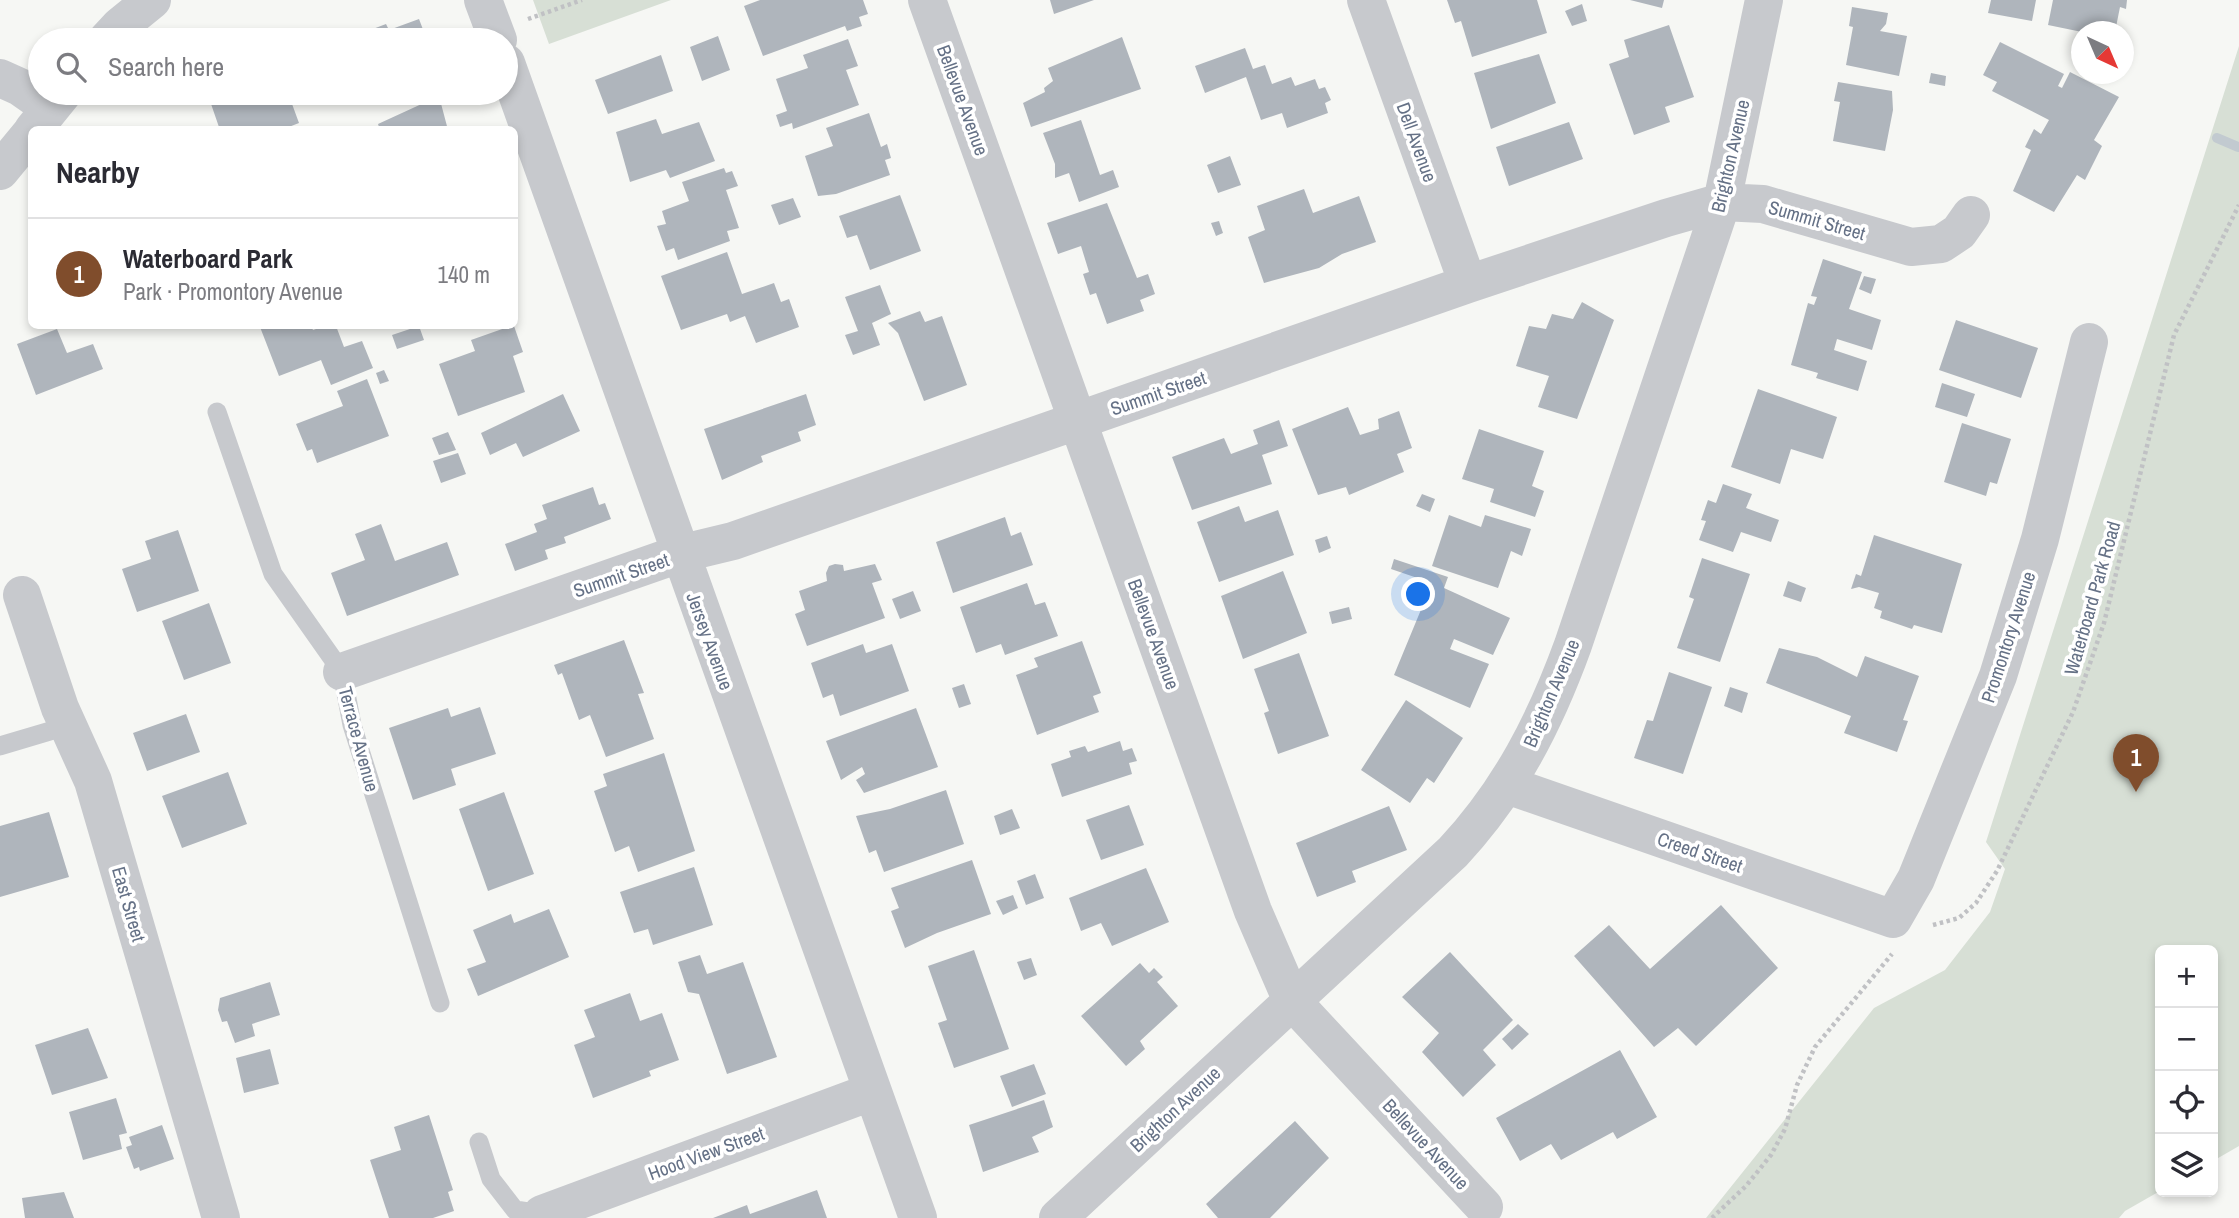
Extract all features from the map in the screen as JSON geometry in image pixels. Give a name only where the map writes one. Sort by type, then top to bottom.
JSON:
[{"type":"street","points":[[118,28],[152,0]]},
{"type":"street","name":"Bellevue Avenue","points":[[928,0],[1253,911],[1292,1000],[1485,1207]]},
{"type":"street","name":"Dell Avenue","points":[[1366,0],[1468,284]]},
{"type":"street","name":"Brighton Avenue","points":[[1058,1218],[1445,860],[1476,827],[1507,785],[1530,747],[1558,685],[1722,202],[1764,0]]},
{"type":"street","points":[[0,78],[20,87],[28,97]]},
{"type":"street","name":"Jersey Avenue","points":[[518,98],[918,1218]]},
{"type":"street","points":[[0,171],[28,136]]},
{"type":"street","name":"Summit Street","points":[[342,672],[680,554],[733,541],[1468,284],[1722,202],[1763,204],[1911,247],[1941,244],[1959,232],[1971,215]]},
{"type":"street","name":"Promontory Avenue","points":[[1904,922],[1916,879],[1998,676],[2040,539],[2089,342]]},
{"type":"street","name":"East Street","points":[[22,595],[68,726],[93,781],[221,1218]]},
{"type":"street","name":"Creed Street","points":[[1507,785],[1904,922]]},
{"type":"street","name":"Hood View Street","points":[[542,1214],[871,1092]]},
{"type":"lane","name":"Terrace Avenue","points":[[217,412],[273,574],[342,672],[352,725],[439,1003]]},
{"type":"lane","points":[[0,746],[68,726]]},
{"type":"lane","points":[[479,1142],[491,1179],[515,1210],[542,1214]]},
{"type":"path","points":[[508,28],[582,0]]},
{"type":"path","name":"Waterboard Park Road","points":[[1904,922],[1938,925],[1959,918],[1976,903],[2002,861],[2073,712],[2104,623],[2174,335],[2239,205]]},
{"type":"path","points":[[1712,1218],[1746,1186],[1771,1154],[1785,1129],[1797,1085],[1815,1047],[1904,922]]},
{"type":"shaded area","points":[[533,0],[671,0],[549,44]]},
{"type":"shaded area","points":[[2239,46],[2239,1146],[2218,1158],[2218,945],[2155,945],[2155,1194],[2125,1211],[2119,1218],[1706,1218],[1874,1008],[1945,970],[1990,912],[2005,869],[1986,842]]},
{"type":"building","points":[[760,0],[863,0],[868,14],[859,17],[862,26],[847,31],[845,26],[763,56],[744,6]]},
{"type":"building","points":[[1050,0],[1094,0],[1054,14]]},
{"type":"building","points":[[1447,0],[1537,0],[1547,33],[1472,57],[1461,21],[1455,23]]},
{"type":"building","points":[[1630,0],[1664,0],[1662,8]]},
{"type":"building","points":[[1991,0],[2036,0],[2032,21],[1988,13]]},
{"type":"building","points":[[2053,0],[2127,0],[2126,9],[2120,7],[2117,21],[2071,21],[2071,30],[2048,25]]},
{"type":"building","points":[[1582,4],[1587,21],[1572,26],[1565,11]]},
{"type":"building","points":[[1852,7],[1888,13],[1886,24],[1880,31],[1907,36],[1899,76],[1846,65],[1853,27],[1849,26]]},
{"type":"building","points":[[419,19],[422,28],[394,28]]},
{"type":"building","points":[[1669,25],[1694,97],[1665,107],[1670,122],[1634,135],[1609,64],[1629,57],[1624,40]]},
{"type":"building","points":[[718,36],[730,70],[702,81],[690,47]]},
{"type":"building","points":[[1122,37],[1141,89],[1031,127],[1023,103],[1045,92],[1044,88],[1053,81],[1048,68]]},
{"type":"building","points":[[848,39],[858,66],[846,70],[859,105],[793,129],[792,123],[780,127],[776,115],[787,111],[776,79],[808,68],[803,55]]},
{"type":"building","points":[[2000,42],[2064,74],[2058,86],[2062,88],[2070,72],[2071,84],[2094,84],[2119,97],[2094,140],[2102,146],[2085,180],[2077,175],[2054,212],[2013,191],[2031,150],[2025,147],[2034,129],[2041,134],[2049,120],[1992,91],[1997,82],[1983,75]]},
{"type":"building","points":[[1245,48],[1253,69],[1265,65],[1272,84],[1291,77],[1295,86],[1315,79],[1319,89],[1325,87],[1331,100],[1325,103],[1328,113],[1287,128],[1282,113],[1261,120],[1246,77],[1205,93],[1195,66]]},
{"type":"building","points":[[1539,54],[1556,103],[1491,129],[1474,73]]},
{"type":"building","points":[[661,55],[673,91],[608,114],[595,80]]},
{"type":"building","points":[[1931,73],[1946,76],[1945,86],[1929,83]]},
{"type":"building","points":[[1838,82],[1892,91],[1893,110],[1885,151],[1833,141],[1840,102],[1834,101]]},
{"type":"building","points":[[211,105],[292,105],[299,123],[291,126],[219,126]]},
{"type":"building","points":[[419,105],[441,105],[447,126],[379,126]]},
{"type":"building","points":[[869,113],[881,147],[887,144],[891,158],[885,160],[890,175],[836,194],[818,196],[805,156],[833,146],[826,128]]},
{"type":"building","points":[[656,119],[662,134],[699,122],[715,161],[670,178],[666,170],[630,182],[616,132]]},
{"type":"building","points":[[1081,120],[1100,175],[1113,170],[1119,187],[1079,202],[1069,173],[1055,178],[1055,164],[1043,133]]},
{"type":"building","points":[[1569,122],[1583,159],[1509,186],[1496,147]]},
{"type":"building","points":[[1230,156],[1241,185],[1218,193],[1207,165]]},
{"type":"building","points":[[724,168],[726,173],[732,171],[738,186],[726,190],[739,228],[727,231],[730,241],[678,260],[674,248],[666,251],[657,226],[666,224],[662,211],[689,201],[682,182]]},
{"type":"building","points":[[1304,189],[1313,213],[1359,196],[1376,242],[1342,254],[1319,268],[1264,283],[1248,237],[1265,230],[1257,206]]},
{"type":"building","points":[[900,195],[921,251],[870,270],[857,235],[847,238],[839,216]]},
{"type":"building","points":[[793,198],[801,217],[779,225],[771,205]]},
{"type":"building","points":[[1107,203],[1137,278],[1148,274],[1155,294],[1140,300],[1144,311],[1107,324],[1096,293],[1090,295],[1083,274],[1089,272],[1081,246],[1058,254],[1047,223]]},
{"type":"building","points":[[1219,221],[1223,233],[1216,236],[1211,223]]},
{"type":"building","points":[[727,252],[742,294],[774,283],[781,302],[789,299],[799,327],[756,343],[745,316],[730,322],[727,314],[681,330],[661,276]]},
{"type":"building","points":[[1823,259],[1862,272],[1849,309],[1881,320],[1872,350],[1837,339],[1834,350],[1867,361],[1858,391],[1816,378],[1818,373],[1791,365],[1808,303],[1814,305],[1817,297],[1811,296]]},
{"type":"building","points":[[1864,276],[1876,279],[1871,294],[1859,289]]},
{"type":"building","points":[[880,285],[891,314],[872,323],[880,345],[853,355],[845,335],[858,331],[845,297]]},
{"type":"building","points":[[1582,302],[1614,320],[1577,419],[1538,407],[1549,376],[1516,366],[1529,326],[1546,329],[1552,314],[1573,319]]},
{"type":"building","points":[[920,311],[925,322],[942,316],[967,385],[924,401],[898,333],[888,323]]},
{"type":"building","points":[[1956,320],[2038,348],[2021,398],[1939,370]]},
{"type":"building","points":[[57,329],[67,353],[93,344],[103,369],[36,395],[17,344]]},
{"type":"building","points":[[261,329],[337,329],[344,347],[362,341],[373,368],[331,385],[321,360],[279,376]]},
{"type":"building","points":[[410,329],[420,329],[424,340],[397,349],[392,335]]},
{"type":"building","points":[[502,329],[515,329],[523,352],[513,356],[525,392],[458,416],[439,364],[475,351],[471,340]]},
{"type":"building","points":[[384,370],[389,381],[380,384],[376,373]]},
{"type":"building","points":[[367,379],[389,436],[317,463],[312,449],[307,451],[296,424],[343,406],[337,391]]},
{"type":"building","points":[[1942,383],[1975,394],[1967,417],[1935,407]]},
{"type":"building","points":[[1758,389],[1837,417],[1823,459],[1791,449],[1780,484],[1731,467]]},
{"type":"building","points":[[563,394],[580,431],[523,457],[516,443],[490,455],[481,433]]},
{"type":"building","points":[[806,394],[816,425],[798,432],[801,441],[761,456],[763,462],[722,480],[704,429]]},
{"type":"building","points":[[1348,407],[1360,435],[1379,429],[1378,419],[1399,411],[1412,448],[1397,454],[1404,472],[1349,495],[1346,487],[1318,495],[1292,429]]},
{"type":"building","points":[[1279,420],[1288,446],[1262,455],[1272,484],[1192,510],[1172,457],[1224,438],[1231,454],[1258,444],[1253,430]]},
{"type":"building","points":[[1962,423],[2011,439],[1997,484],[1990,482],[1986,496],[1944,482]]},
{"type":"building","points":[[1479,429],[1544,451],[1532,486],[1544,491],[1535,517],[1490,502],[1494,489],[1462,479]]},
{"type":"building","points":[[448,432],[456,450],[439,455],[432,438]]},
{"type":"building","points":[[458,453],[466,474],[441,483],[433,461]]},
{"type":"building","points":[[1723,484],[1752,494],[1746,508],[1779,520],[1771,542],[1741,532],[1733,552],[1699,540],[1706,521],[1701,520],[1708,500],[1716,503]]},
{"type":"building","points":[[593,487],[599,505],[605,503],[611,519],[564,537],[566,543],[545,550],[548,559],[515,571],[505,544],[537,532],[534,524],[547,519],[542,505]]},
{"type":"building","points":[[1422,494],[1435,499],[1430,512],[1416,506]]},
{"type":"building","points":[[1239,506],[1245,522],[1278,510],[1294,555],[1219,582],[1197,522]]},
{"type":"building","points":[[1449,515],[1481,527],[1485,515],[1531,529],[1522,556],[1511,551],[1498,588],[1432,566]]},
{"type":"building","points":[[1005,517],[1011,536],[1021,532],[1033,565],[953,593],[936,542]]},
{"type":"building","points":[[381,524],[395,561],[447,542],[459,575],[347,616],[331,573],[365,560],[355,534]]},
{"type":"building","points":[[178,530],[199,591],[137,612],[122,569],[151,559],[145,541]]},
{"type":"building","points":[[1874,535],[1962,564],[1942,633],[1914,625],[1912,629],[1880,618],[1882,611],[1874,608],[1879,593],[1859,587],[1851,589],[1856,574],[1861,576]]},
{"type":"building","points":[[1327,536],[1331,548],[1319,553],[1315,540]]},
{"type":"building","points":[[1702,558],[1750,574],[1720,662],[1677,648],[1694,599],[1689,597]]},
{"type":"building","points":[[1394,559],[1448,577],[1444,588],[1510,618],[1493,655],[1454,639],[1450,649],[1489,664],[1470,708],[1394,675],[1432,583],[1391,569]]},
{"type":"building","points":[[875,564],[882,580],[872,583],[885,618],[807,646],[795,614],[805,610],[799,591],[827,581],[829,566],[843,565],[844,571]]},
{"type":"building","points":[[1283,571],[1307,633],[1243,659],[1221,596]]},
{"type":"building","points":[[1788,581],[1806,588],[1801,602],[1783,596]]},
{"type":"building","points":[[1027,583],[1035,605],[1045,602],[1058,636],[1005,655],[1001,644],[976,653],[960,607]]},
{"type":"building","points":[[913,591],[921,611],[900,619],[892,599]]},
{"type":"building","points":[[209,603],[231,663],[184,680],[162,621]]},
{"type":"building","points":[[1349,607],[1352,619],[1332,624],[1329,612]]},
{"type":"building","points":[[624,640],[644,693],[638,694],[654,739],[606,757],[590,715],[579,720],[562,673],[558,675],[554,665]]},
{"type":"building","points":[[1082,641],[1101,693],[1093,696],[1099,712],[1037,735],[1016,675],[1038,667],[1034,658]]},
{"type":"building","points":[[863,644],[866,653],[892,644],[909,691],[840,716],[833,694],[823,698],[811,663]]},
{"type":"building","points":[[1779,648],[1817,657],[1857,677],[1865,656],[1919,676],[1903,720],[1908,721],[1897,752],[1844,733],[1851,716],[1766,683]]},
{"type":"building","points":[[1299,653],[1329,736],[1278,754],[1264,713],[1269,711],[1254,669]]},
{"type":"building","points":[[1669,672],[1712,687],[1683,774],[1634,758],[1647,720],[1653,721]]},
{"type":"building","points":[[964,684],[971,704],[959,708],[952,688]]},
{"type":"building","points":[[1730,687],[1748,693],[1742,713],[1724,706]]},
{"type":"building","points":[[1406,700],[1463,738],[1434,783],[1427,778],[1410,803],[1361,770]]},
{"type":"building","points":[[480,707],[496,754],[451,769],[456,785],[413,800],[389,728],[448,708],[451,717]]},
{"type":"building","points":[[916,708],[938,767],[864,793],[856,780],[865,774],[862,767],[841,780],[826,741]]},
{"type":"building","points":[[186,714],[200,752],[147,771],[133,733]]},
{"type":"building","points":[[1120,741],[1123,751],[1132,748],[1137,761],[1129,763],[1132,774],[1062,797],[1051,764],[1071,757],[1069,751],[1085,746],[1088,752]]},
{"type":"building","points":[[664,753],[695,851],[638,872],[629,846],[615,852],[594,791],[607,786],[603,774]]},
{"type":"building","points":[[228,772],[247,824],[182,848],[162,796]]},
{"type":"building","points":[[946,790],[964,844],[884,872],[876,850],[869,853],[856,816],[890,809]]},
{"type":"building","points":[[504,792],[534,874],[488,891],[459,809]]},
{"type":"building","points":[[1129,805],[1144,845],[1101,860],[1086,820]]},
{"type":"building","points":[[1389,806],[1407,850],[1352,871],[1356,882],[1317,897],[1296,843]]},
{"type":"building","points":[[1012,809],[1020,828],[1000,835],[994,816]]},
{"type":"building","points":[[49,812],[69,877],[0,897],[0,826]]},
{"type":"building","points":[[972,860],[991,914],[937,933],[905,948],[891,911],[899,908],[891,888]]},
{"type":"building","points":[[694,867],[713,925],[653,945],[648,929],[634,933],[620,892]]},
{"type":"building","points":[[1146,868],[1169,922],[1112,946],[1101,923],[1081,931],[1069,898]]},
{"type":"building","points":[[1035,874],[1044,898],[1026,905],[1017,881]]},
{"type":"building","points":[[1013,895],[1018,908],[1003,915],[996,901]]},
{"type":"building","points":[[1721,905],[1778,968],[1696,1046],[1678,1028],[1654,1047],[1574,956],[1609,925],[1650,969]]},
{"type":"building","points":[[549,909],[569,957],[478,996],[467,969],[486,962],[473,930],[511,914],[514,923]]},
{"type":"building","points":[[974,950],[1009,1049],[954,1068],[938,1023],[947,1020],[928,966]]},
{"type":"building","points":[[1450,952],[1513,1020],[1483,1050],[1496,1065],[1463,1097],[1422,1052],[1439,1033],[1402,997]]},
{"type":"building","points":[[700,955],[707,974],[743,962],[777,1057],[727,1074],[699,994],[688,992],[678,962]]},
{"type":"building","points":[[1031,958],[1037,975],[1024,980],[1017,962]]},
{"type":"building","points":[[1140,963],[1149,973],[1154,968],[1163,977],[1157,982],[1178,1006],[1140,1041],[1145,1049],[1126,1066],[1081,1016]]},
{"type":"building","points":[[270,982],[280,1015],[252,1024],[255,1036],[235,1043],[227,1021],[222,1022],[218,1010],[220,998]]},
{"type":"building","points":[[630,993],[640,1021],[662,1013],[679,1060],[649,1071],[651,1076],[593,1098],[574,1045],[595,1037],[584,1010]]},
{"type":"building","points":[[1518,1024],[1529,1034],[1512,1050],[1502,1039]]},
{"type":"building","points":[[88,1028],[108,1078],[52,1095],[35,1045]]},
{"type":"building","points":[[270,1049],[279,1084],[244,1093],[236,1058]]},
{"type":"building","points":[[1620,1050],[1657,1117],[1617,1139],[1613,1132],[1561,1160],[1551,1144],[1520,1161],[1496,1118]]},
{"type":"building","points":[[1034,1064],[1046,1094],[1012,1107],[1000,1076]]},
{"type":"building","points":[[116,1098],[127,1133],[119,1135],[122,1149],[83,1160],[69,1112]]},
{"type":"building","points":[[1044,1100],[1053,1127],[1032,1137],[1039,1152],[983,1172],[969,1125]]},
{"type":"building","points":[[429,1115],[453,1190],[448,1192],[454,1211],[433,1218],[389,1218],[370,1160],[401,1150],[394,1127]]},
{"type":"building","points":[[1295,1121],[1329,1158],[1270,1218],[1218,1218],[1206,1204]]},
{"type":"building","points":[[162,1125],[174,1159],[140,1171],[139,1167],[134,1169],[126,1147],[132,1145],[129,1137]]},
{"type":"building","points":[[817,1190],[827,1218],[713,1218],[747,1205],[750,1214]]},
{"type":"building","points":[[64,1192],[74,1218],[25,1218],[22,1198]]},
{"type":"waterway","points":[[2217,138],[2238,147]]},
{"type":"place","name":"Waterboard Park","points":[[2136,792]]}]
